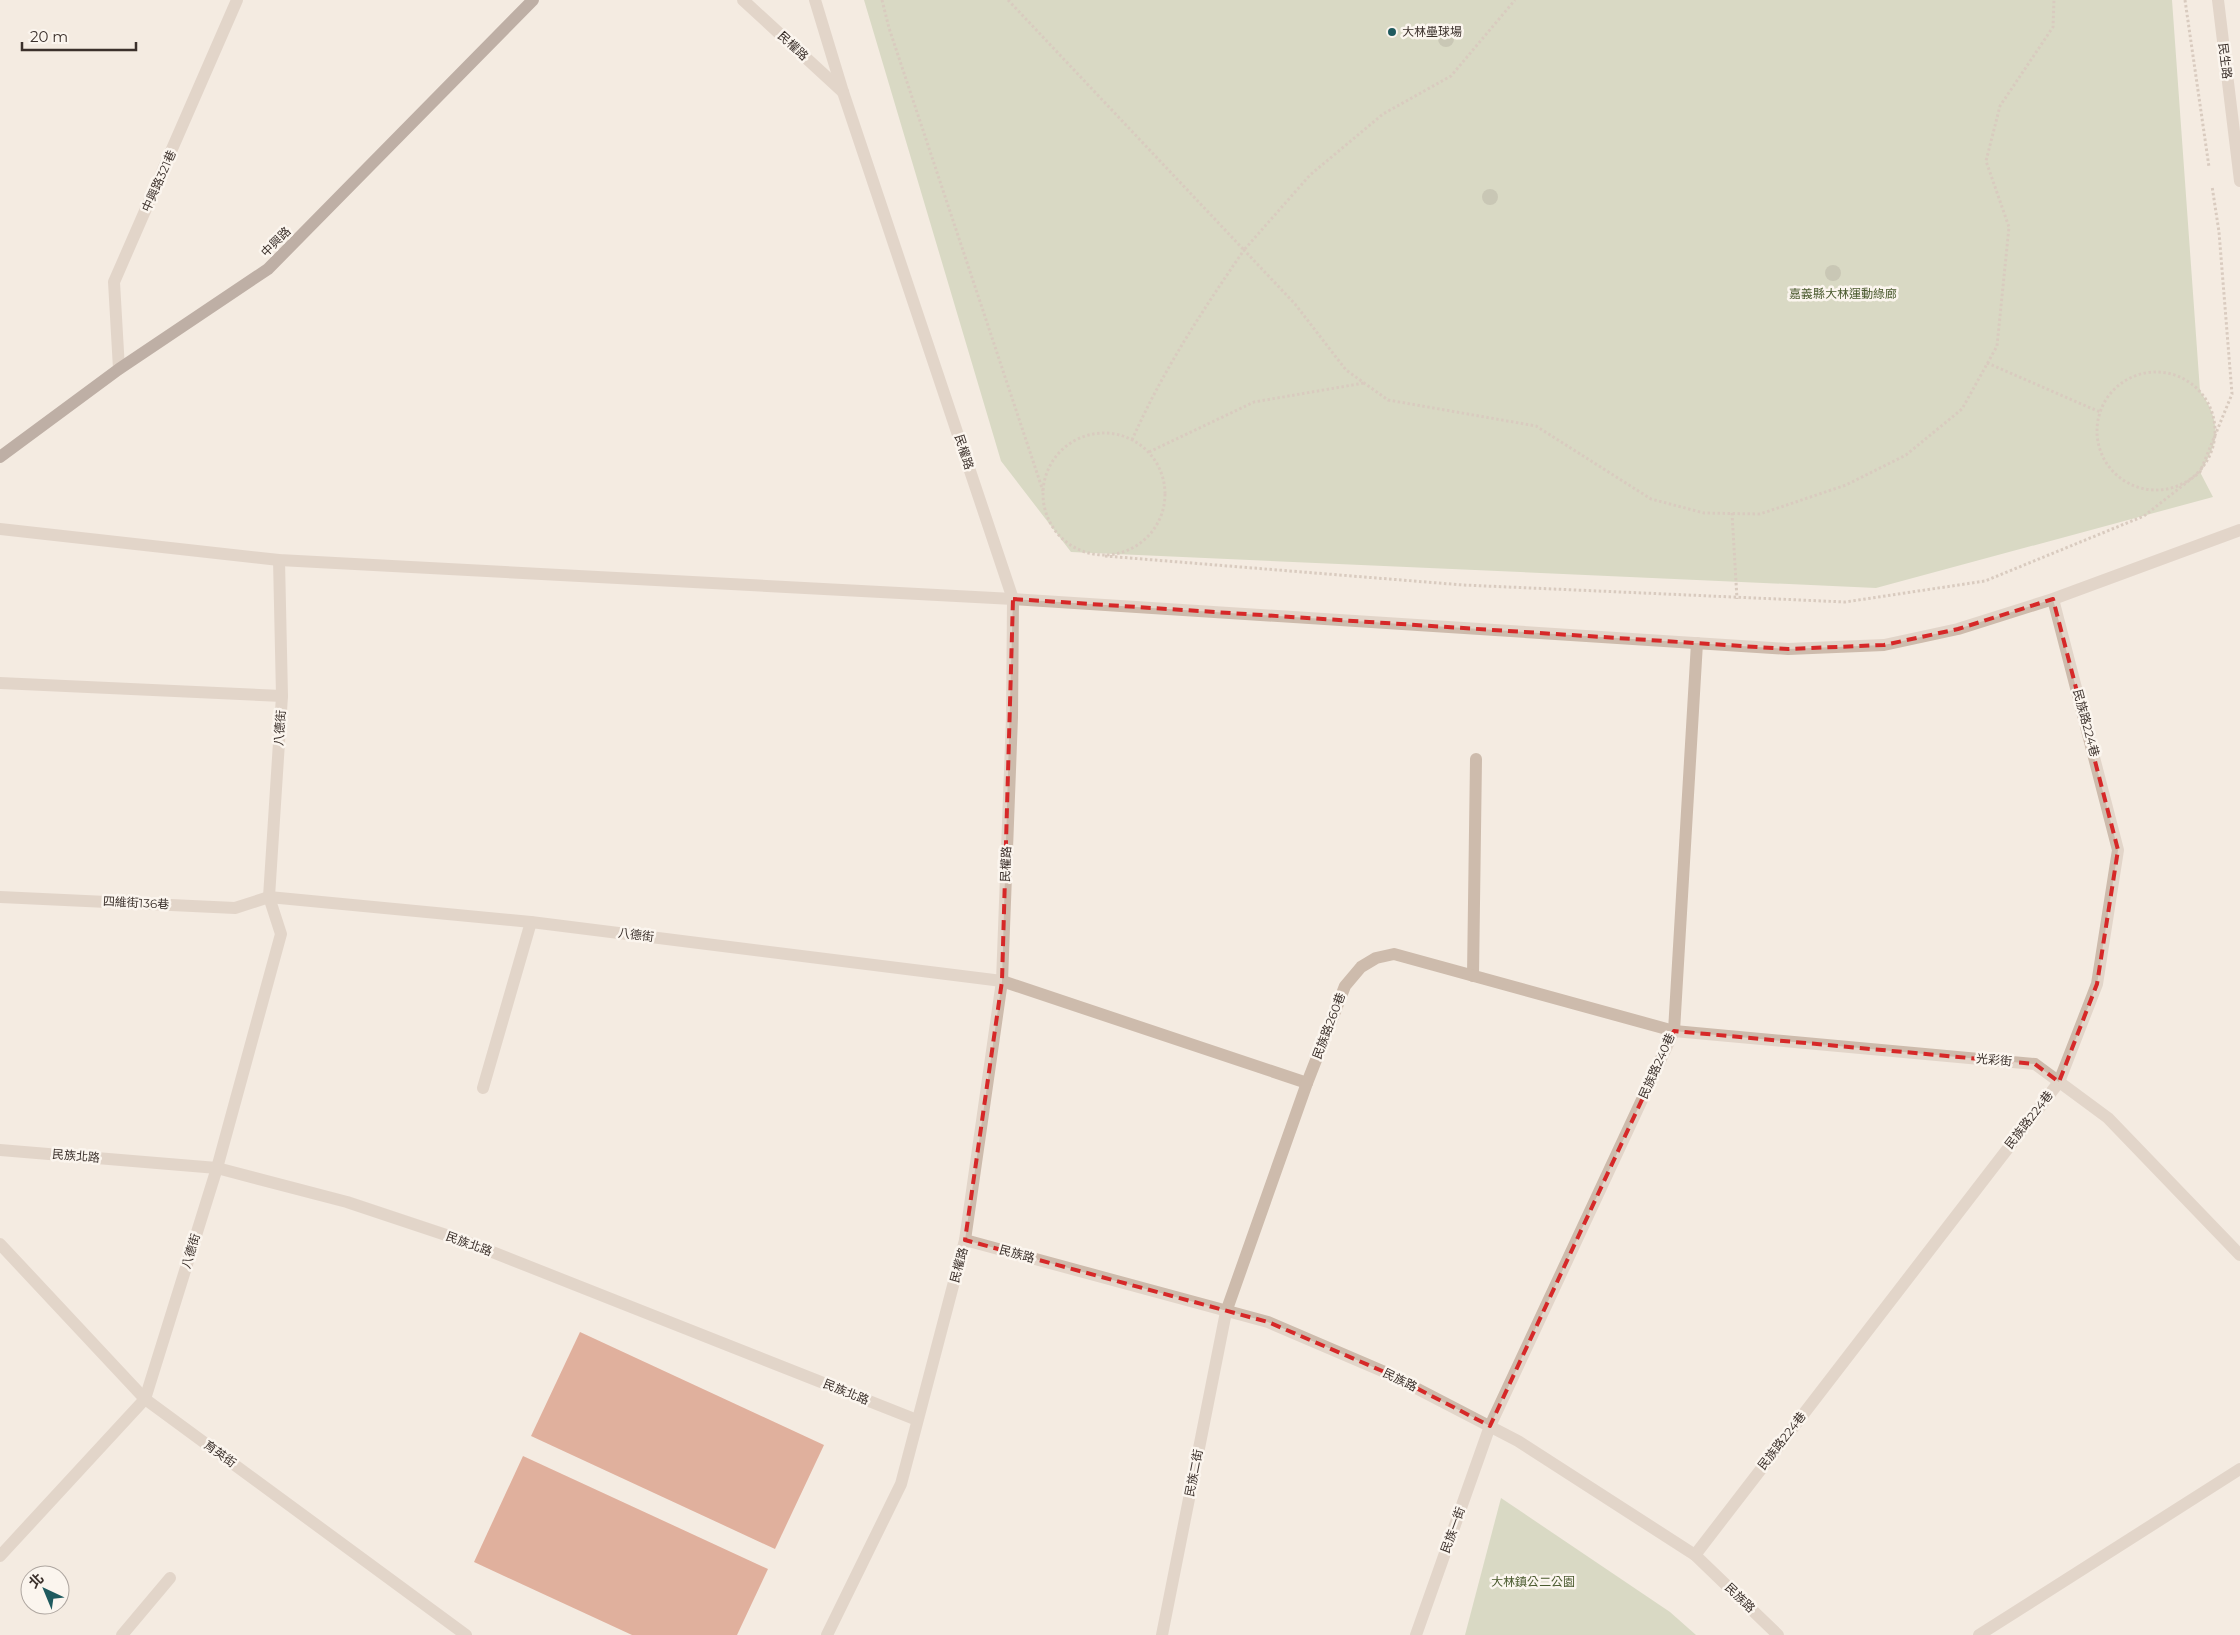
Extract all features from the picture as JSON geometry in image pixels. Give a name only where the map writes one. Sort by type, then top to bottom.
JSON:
[{"type":"main road","name":"中興路","points":[[0,457],[119,369],[268,269],[533,0]]},
{"type":"street","name":"中興路321巷","points":[[119,369],[114,282],[238,0]]},
{"type":"street","name":"民權路","points":[[743,0],[843,92]]},
{"type":"street","name":"民權路","points":[[815,0],[843,92],[1013,599],[1012,717],[1002,981],[965,1240],[901,1484],[827,1635]]},
{"type":"street","name":"民生路","points":[[2218,0],[2240,181]]},
{"type":"street","points":[[0,529],[279,560],[1013,599],[1788,649],[1884,645],[1958,629],[2053,599],[2240,530]]},
{"type":"street","name":"八德街","points":[[0,1556],[145,1399],[217,1168],[281,934],[269,897],[282,696],[279,560]]},
{"type":"street","name":"民族路224巷","points":[[1694,1555],[2059,1082],[2097,984],[2118,850],[2053,599]]},
{"type":"street","name":"民族路240巷","points":[[1490,1426],[1674,1031],[1697,643]]},
{"type":"street","points":[[0,683],[282,696]]},
{"type":"street","points":[[1473,976],[1476,759]]},
{"type":"street","name":"四維街136巷","points":[[0,897],[235,908],[269,897]]},
{"type":"street","name":"八德街","points":[[269,897],[531,922],[1002,981],[1307,1083]]},
{"type":"street","points":[[483,1088],[531,922]]},
{"type":"street","name":"民族路260巷","points":[[1226,1312],[1307,1083],[1345,986],[1361,967],[1376,958],[1394,954],[1674,1031]]},
{"type":"street","name":"光彩街","points":[[1674,1031],[2035,1064],[2108,1118],[2240,1255]]},
{"type":"street","name":"民族北路","points":[[0,1150],[217,1168],[347,1202],[466,1242],[917,1420]]},
{"type":"street","name":"民族路","points":[[965,1240],[1268,1322],[1387,1373],[1526,1446],[1694,1555],[1778,1635]]},
{"type":"street","name":"育英街","points":[[0,1244],[145,1399],[466,1635]]},
{"type":"street","name":"民族二街","points":[[1162,1635],[1226,1312]]},
{"type":"street","name":"民族一街","points":[[1416,1635],[1490,1426]]},
{"type":"street","points":[[1978,1635],[2240,1469]]},
{"type":"street","points":[[122,1635],[170,1578]]},
{"type":"path","points":[[882,0],[892,38],[1043,491],[1045,511],[1059,534],[1068,544],[1086,553],[1105,556],[1453,584],[1737,599],[1845,602],[1984,581],[2144,516],[2200,472],[2232,394],[2212,184]]},
{"type":"path","points":[[1008,0],[1295,304],[1346,370],[1388,400],[1536,426],[1651,499],[1704,513],[1760,514],[1846,484],[1906,455],[1962,409],[1997,346],[2009,227],[1986,161],[2000,106],[2053,27],[2054,0]]},
{"type":"path","points":[[1132,440],[1159,384],[1204,308],[1244,250],[1310,175],[1383,114],[1451,76],[1514,0]]},
{"type":"path","points":[[2185,0],[2210,174]]},
{"type":"path","points":[[1988,363],[2100,412]]},
{"type":"path","points":[[2200,472],[2183,485],[2164,491],[2143,490],[2125,482],[2110,469],[2100,452],[2097,432],[2100,412],[2110,394],[2125,380],[2144,373],[2164,372],[2184,378],[2200,391],[2211,406],[2216,424],[2215,435]]},
{"type":"path","points":[[1149,452],[1254,402],[1364,383]]},
{"type":"path","points":[[1043,491],[1048,471],[1059,454],[1074,441],[1093,434],[1113,434],[1132,440],[1149,452],[1162,475],[1165,488],[1164,509],[1156,527],[1142,542],[1125,552],[1105,556]]},
{"type":"path","points":[[1732,513],[1737,599]]},
{"type":"highlighted area","points":[[1013,599],[1788,649],[1884,645],[1958,629],[2053,599],[2118,850],[2097,984],[2059,1082],[2035,1064],[1674,1031],[1490,1426],[1387,1373],[1268,1322],[965,1240],[1002,981]]},
{"type":"green space","name":"嘉義縣大林運動綠廊","points":[[864,0],[2172,0],[2200,391],[2212,412],[2215,422],[2214,441],[2211,451],[2200,472],[2213,497],[1876,588],[1071,552],[1001,461]]},
{"type":"green space","name":"大林鎮公二公園","points":[[1501,1498],[1670,1612],[1696,1635],[1465,1635]]},
{"type":"building","points":[[580,1332],[824,1445],[775,1549],[531,1436]]},
{"type":"building","points":[[523,1456],[768,1569],[737,1635],[632,1635],[474,1562]]},
{"type":"place","name":"大林壘球場","points":[[1392,32]]}]
